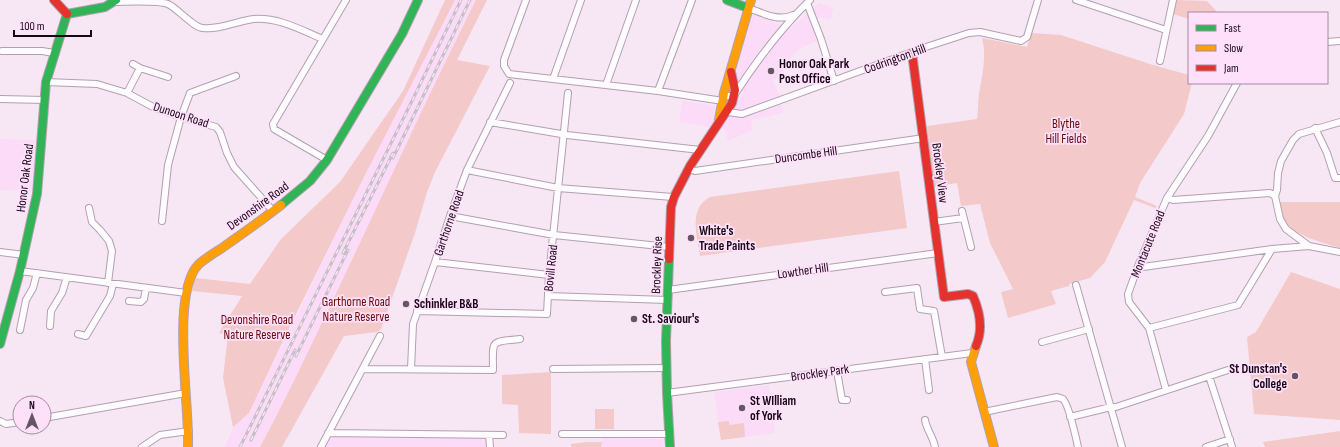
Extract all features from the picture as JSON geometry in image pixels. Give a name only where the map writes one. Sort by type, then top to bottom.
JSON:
[{"type":"street","points":[[54,0],[67,14],[105,7],[115,1],[160,2],[169,4],[200,28],[211,28],[254,19],[272,20],[292,26],[323,39]]},
{"type":"street","points":[[327,160],[274,129],[273,124],[346,0]]},
{"type":"street","name":"Devonshire Road","points":[[188,447],[189,431],[184,379],[184,310],[186,293],[193,272],[199,264],[305,186],[327,160],[402,34],[418,0]]},
{"type":"street","points":[[526,0],[504,63],[507,71],[513,75],[658,91],[727,91],[735,94]]},
{"type":"street","points":[[553,79],[581,0]]},
{"type":"street","points":[[606,85],[636,0]]},
{"type":"street","points":[[658,91],[692,0]]},
{"type":"street","points":[[727,0],[750,4],[778,19],[781,24],[780,32]]},
{"type":"street","name":"Codrington Hill","points":[[728,112],[742,114],[974,32],[1021,41],[1027,37],[1038,0]]},
{"type":"street","points":[[1076,0],[1096,3],[1166,30]]},
{"type":"street","points":[[1160,61],[1173,0]]},
{"type":"street","points":[[719,121],[728,112],[735,94],[757,61],[780,32],[809,2],[834,81]]},
{"type":"street","points":[[719,121],[750,4]]},
{"type":"street","points":[[778,19],[787,18],[798,12]]},
{"type":"street","name":"Honor Oak Road","points":[[0,344],[24,255],[37,194],[46,82],[67,14]]},
{"type":"street","points":[[1328,42],[1340,41]]},
{"type":"street","points":[[2,51],[42,51],[54,53]]},
{"type":"street","name":"Brockley View","points":[[912,53],[944,297],[968,294],[972,296],[975,301],[980,336],[972,353]]},
{"type":"street","points":[[133,64],[140,68],[168,77]]},
{"type":"street","points":[[127,93],[140,68]]},
{"type":"street","points":[[162,221],[168,165],[181,117],[190,93],[236,76]]},
{"type":"street","name":"Dunoon Road","points":[[46,82],[96,84],[127,93],[154,107],[181,117],[213,126],[219,130],[226,153],[234,167],[273,211]]},
{"type":"street","name":"Garthorne Road","points":[[411,369],[413,324],[417,311],[467,170],[510,83]]},
{"type":"street","points":[[1167,198],[1208,136],[1236,84]]},
{"type":"street","name":"Bovill Road","points":[[417,311],[547,314],[549,275],[568,93]]},
{"type":"street","points":[[0,100],[45,100]]},
{"type":"street","name":"Brockley Rise","points":[[670,447],[666,368],[671,207],[673,197],[700,150],[719,121]]},
{"type":"street","points":[[490,122],[564,135],[700,150]]},
{"type":"street","points":[[1309,246],[1286,229],[1280,219],[1275,196],[1281,161],[1289,145],[1299,134],[1315,128],[1340,122]]},
{"type":"street","points":[[1315,128],[1327,153],[1335,178],[1340,178]]},
{"type":"street","name":"Duncombe Hill","points":[[689,169],[695,171],[924,138]]},
{"type":"street","points":[[467,170],[558,188],[673,197]]},
{"type":"street","name":"Montacute Road","points":[[1166,390],[1149,328],[1128,302],[1128,294],[1138,266],[1167,198],[1173,200],[1270,193],[1275,196]]},
{"type":"street","points":[[78,334],[86,336],[110,296],[112,251],[109,242],[92,222],[89,208]]},
{"type":"street","points":[[962,211],[971,247]]},
{"type":"street","points":[[450,216],[554,235],[669,247]]},
{"type":"street","points":[[934,222],[963,218]]},
{"type":"street","points":[[1138,266],[1150,266],[1272,249],[1309,246],[1340,252]]},
{"type":"street","points":[[1149,328],[1238,305],[1272,249]]},
{"type":"street","points":[[0,252],[24,255]]},
{"type":"street","name":"Lowther Hill","points":[[668,290],[938,252]]},
{"type":"street","points":[[435,262],[549,275]]},
{"type":"street","points":[[20,271],[186,293]]},
{"type":"street","points":[[20,330],[26,300],[33,288],[37,273]]},
{"type":"street","points":[[50,326],[51,312],[62,292],[67,277]]},
{"type":"street","points":[[1076,285],[1122,447]]},
{"type":"street","points":[[129,301],[141,302],[144,299],[146,288]]},
{"type":"street","points":[[885,292],[917,288],[920,309],[934,311],[942,357]]},
{"type":"street","points":[[548,296],[667,300]]},
{"type":"street","points":[[1042,342],[1088,329]]},
{"type":"street","points":[[321,447],[380,336]]},
{"type":"street","points":[[363,369],[493,370],[493,348],[495,343],[499,341],[520,339]]},
{"type":"street","points":[[972,353],[971,362],[973,372],[994,447]]},
{"type":"street","name":"Brockley Park","points":[[667,393],[972,353]]},
{"type":"street","points":[[925,360],[929,390]]},
{"type":"street","points":[[552,369],[666,368]]},
{"type":"street","points":[[1070,417],[1116,407],[1234,368]]},
{"type":"street","points":[[837,371],[842,400],[847,400]]},
{"type":"street","points":[[1209,376],[1232,447]]},
{"type":"street","points":[[52,417],[186,393]]},
{"type":"street","points":[[984,412],[1057,397],[1062,398],[1065,401],[1078,447]]},
{"type":"street","points":[[925,420],[927,429],[932,436],[935,447]]},
{"type":"street","points":[[0,421],[6,424],[12,423]]},
{"type":"street","points":[[142,447],[160,435],[189,431]]},
{"type":"street","points":[[328,434],[503,435]]},
{"type":"street","points":[[562,434],[669,434]]},
{"type":"street","points":[[489,435],[490,447]]},
{"type":"street","points":[[1206,447],[1230,439]]},
{"type":"shaded area","points":[[455,0],[476,0],[447,58],[283,405],[260,447],[225,447],[233,427],[249,413],[366,173]]},
{"type":"shaded area","points":[[819,3],[833,8],[831,19],[819,18],[812,24],[817,41],[799,49],[786,64],[788,67],[773,81],[780,97],[783,113],[751,120],[753,130],[728,141],[725,130],[679,122],[682,101],[735,108],[743,92],[735,72],[751,14],[791,28]]},
{"type":"shaded area","points":[[0,139],[36,140],[32,191],[0,190]]},
{"type":"shaded area","points":[[769,385],[775,433],[721,440],[714,392]]},
{"type":"shaded area","points":[[328,433],[489,435],[490,447],[318,447]]},
{"type":"shaded area","points":[[602,438],[663,439],[664,447],[586,447],[586,442],[601,442]]},
{"type":"green space","name":"Devonshire Road Nature Reserve","points":[[445,0],[455,0],[366,173],[291,324],[249,413],[233,427],[223,378],[228,335],[219,333],[242,296],[192,291],[195,278],[250,284],[281,239],[340,182],[403,91]]},
{"type":"green space","name":"Garthorne Road Nature Reserve","points":[[476,0],[487,0],[457,60],[490,66],[435,172],[381,329],[377,332],[344,336],[282,447],[260,447],[304,360]]},
{"type":"green space","points":[[1176,0],[1207,1],[1217,12],[1188,12],[1188,19],[1173,14]]},
{"type":"green space","name":"Blythe Hill Fields","points":[[1031,33],[1061,35],[1188,75],[1188,84],[1192,84],[1184,114],[1140,183],[1135,197],[1157,206],[1155,208],[1134,200],[1105,262],[1090,278],[1051,291],[1056,304],[1008,318],[1001,292],[1013,289],[990,243],[980,204],[961,206],[957,183],[934,187],[927,126],[977,119],[984,59],[982,38],[1027,47]]},
{"type":"green space","points":[[899,171],[907,228],[700,256],[696,231],[696,215],[703,202],[710,197]]},
{"type":"green space","points":[[1280,202],[1340,202],[1340,248],[1316,241],[1292,229],[1283,217]]},
{"type":"green space","name":"St Dunstan's College","points":[[1291,272],[1340,289],[1340,420],[1254,414],[1247,337],[1256,332]]},
{"type":"green space","points":[[551,372],[551,434],[519,433],[518,405],[502,404],[502,375]]},
{"type":"green space","points":[[595,409],[614,409],[614,429],[595,429]]},
{"type":"green space","points":[[729,421],[729,425],[744,423],[745,437],[721,440],[718,422]]},
{"type":"green space","points":[[1340,431],[1340,447],[1265,447],[1263,442]]},
{"type":"green space","points":[[602,442],[601,447],[571,447],[571,444]]},
{"type":"railway","points":[[240,447],[461,0]]},
{"type":"railway","points":[[393,158],[470,0]]},
{"type":"railway","points":[[343,253],[393,153]]},
{"type":"railway","points":[[296,356],[348,250]]},
{"type":"railway","points":[[251,440],[295,350]]},
{"type":"traffic: fast","points":[[67,14],[105,7],[116,0]]},
{"type":"traffic: fast","points":[[281,205],[310,181],[327,160],[402,34],[418,0]]},
{"type":"traffic: fast","points":[[727,0],[748,8]]},
{"type":"traffic: fast","points":[[0,344],[20,271],[37,194],[46,82],[67,14]]},
{"type":"traffic: fast","points":[[669,259],[666,341],[670,447]]},
{"type":"traffic: slow","points":[[719,120],[724,93],[751,0]]},
{"type":"traffic: slow","points":[[188,447],[183,323],[185,299],[190,278],[199,264],[281,205]]},
{"type":"traffic: slow","points":[[976,346],[971,362],[994,447]]},
{"type":"traffic: jam","points":[[54,0],[67,14]]},
{"type":"traffic: jam","points":[[912,53],[944,297],[968,294],[973,296],[980,321],[976,346]]},
{"type":"traffic: jam","points":[[669,259],[671,207],[674,197],[690,166],[732,103],[735,90],[731,72]]},
{"type":"place","name":"Honor Oak Park Post Office","points":[[771,71]]},
{"type":"place","name":"White's Trade Paints","points":[[691,238]]},
{"type":"place","name":"Schinkler B&B","points":[[406,304]]},
{"type":"place","name":"St. Saviour's","points":[[634,319]]},
{"type":"place","name":"St Dunstan's College","points":[[1295,376]]},
{"type":"place","name":"St WIlliam of York","points":[[742,408]]}]
